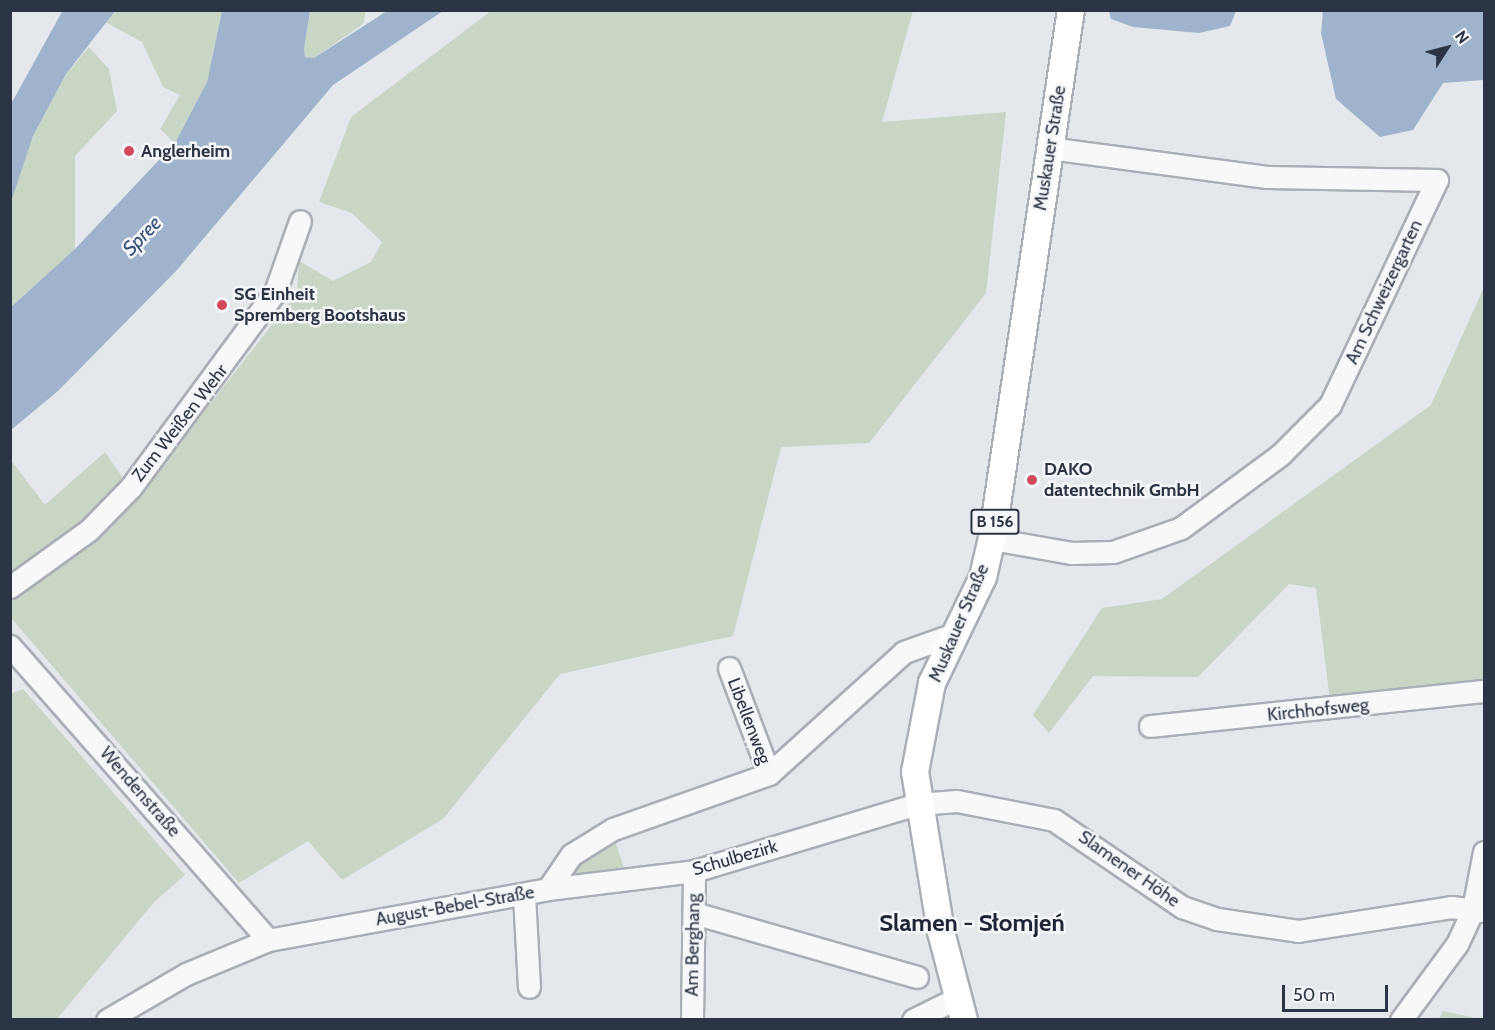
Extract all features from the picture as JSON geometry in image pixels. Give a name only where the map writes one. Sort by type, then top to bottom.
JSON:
[{"type":"main road","name":"Muskauer Straße","points":[[961,1009],[917,804],[920,727],[954,634],[983,577],[992,539],[1071,10]]},
{"type":"street","name":"Am Schweizergarten","points":[[992,539],[1071,553],[1113,552],[1181,528],[1280,455],[1330,405],[1437,180],[1267,177],[1050,148]]},
{"type":"street","name":"Zum Weißen Wehr","points":[[10,587],[89,530],[131,487],[275,292],[300,220]]},
{"type":"street","name":"August-Bebel-Straße","points":[[106,1020],[186,974],[268,940],[548,889],[571,855],[613,829],[769,774],[904,652],[954,634]]},
{"type":"street","name":"Wendenstraße","points":[[10,646],[268,940]]},
{"type":"street","name":"Libellenweg","points":[[729,668],[769,774]]},
{"type":"street","name":"Kirchhofsweg","points":[[1150,726],[1485,691]]},
{"type":"street","name":"Slamener Höhe","points":[[917,804],[957,801],[1054,820],[1182,907],[1255,926],[1298,931],[1451,907],[1479,910]]},
{"type":"street","name":"Schulbezirk","points":[[548,889],[694,871],[917,804]]},
{"type":"street","points":[[1401,1020],[1479,910],[1485,852]]},
{"type":"street","name":"Am Berghang","points":[[692,1020],[694,871]]},
{"type":"street","points":[[524,895],[529,987]]},
{"type":"street","points":[[694,913],[917,976]]},
{"type":"street","points":[[913,1020],[961,1009]]},
{"type":"green space","points":[[115,11],[222,11],[207,82],[175,143],[160,129],[180,95],[163,87],[142,42],[105,22]]},
{"type":"green space","points":[[310,11],[366,11],[363,24],[314,58],[305,57],[304,49]]},
{"type":"green space","points":[[491,11],[913,11],[882,122],[1006,112],[986,293],[869,443],[781,447],[733,636],[560,674],[443,819],[342,880],[308,841],[239,883],[11,618],[10,601],[94,539],[140,493],[297,293],[299,261],[333,281],[371,262],[382,242],[352,213],[319,202],[351,117]]},
{"type":"green space","points":[[89,47],[109,69],[117,111],[75,156],[75,249],[11,307],[10,202],[33,136],[66,74]]},
{"type":"green space","points":[[1484,287],[1484,691],[1331,709],[1316,588],[1289,584],[1198,677],[1093,676],[1049,733],[1033,715],[1102,608],[1162,599],[1431,405]]},
{"type":"green space","points":[[105,452],[127,484],[83,526],[11,578],[10,459],[45,505]]},
{"type":"green space","points":[[23,689],[185,875],[155,901],[57,1019],[11,1019],[10,694]]},
{"type":"green space","points":[[614,838],[625,871],[570,881],[570,866]]},
{"type":"green space","points":[[1443,1011],[1481,1019],[1439,1019]]},
{"type":"water","points":[[63,10],[115,11],[66,74],[33,136],[11,202],[11,104]]},
{"type":"water","points":[[1109,10],[1236,11],[1230,26],[1199,33],[1133,27],[1111,19]]},
{"type":"water","name":"Spree","points":[[222,11],[310,11],[304,49],[305,57],[314,58],[387,11],[443,11],[333,85],[177,270],[58,391],[11,430],[11,307],[75,249],[175,143],[207,82]]},
{"type":"water","points":[[1323,11],[1484,11],[1484,80],[1443,83],[1413,130],[1380,137],[1336,99],[1321,33]]},
{"type":"place","name":"Anglerheim","points":[[129,151]]},
{"type":"place","name":"SG Einheit Spremberg Bootshaus","points":[[222,305]]},
{"type":"place","name":"DAKO datentechnik GmbH","points":[[1032,480]]},
{"type":"district","name":"Slamen - Słomjeń","points":[[972,923]]}]
